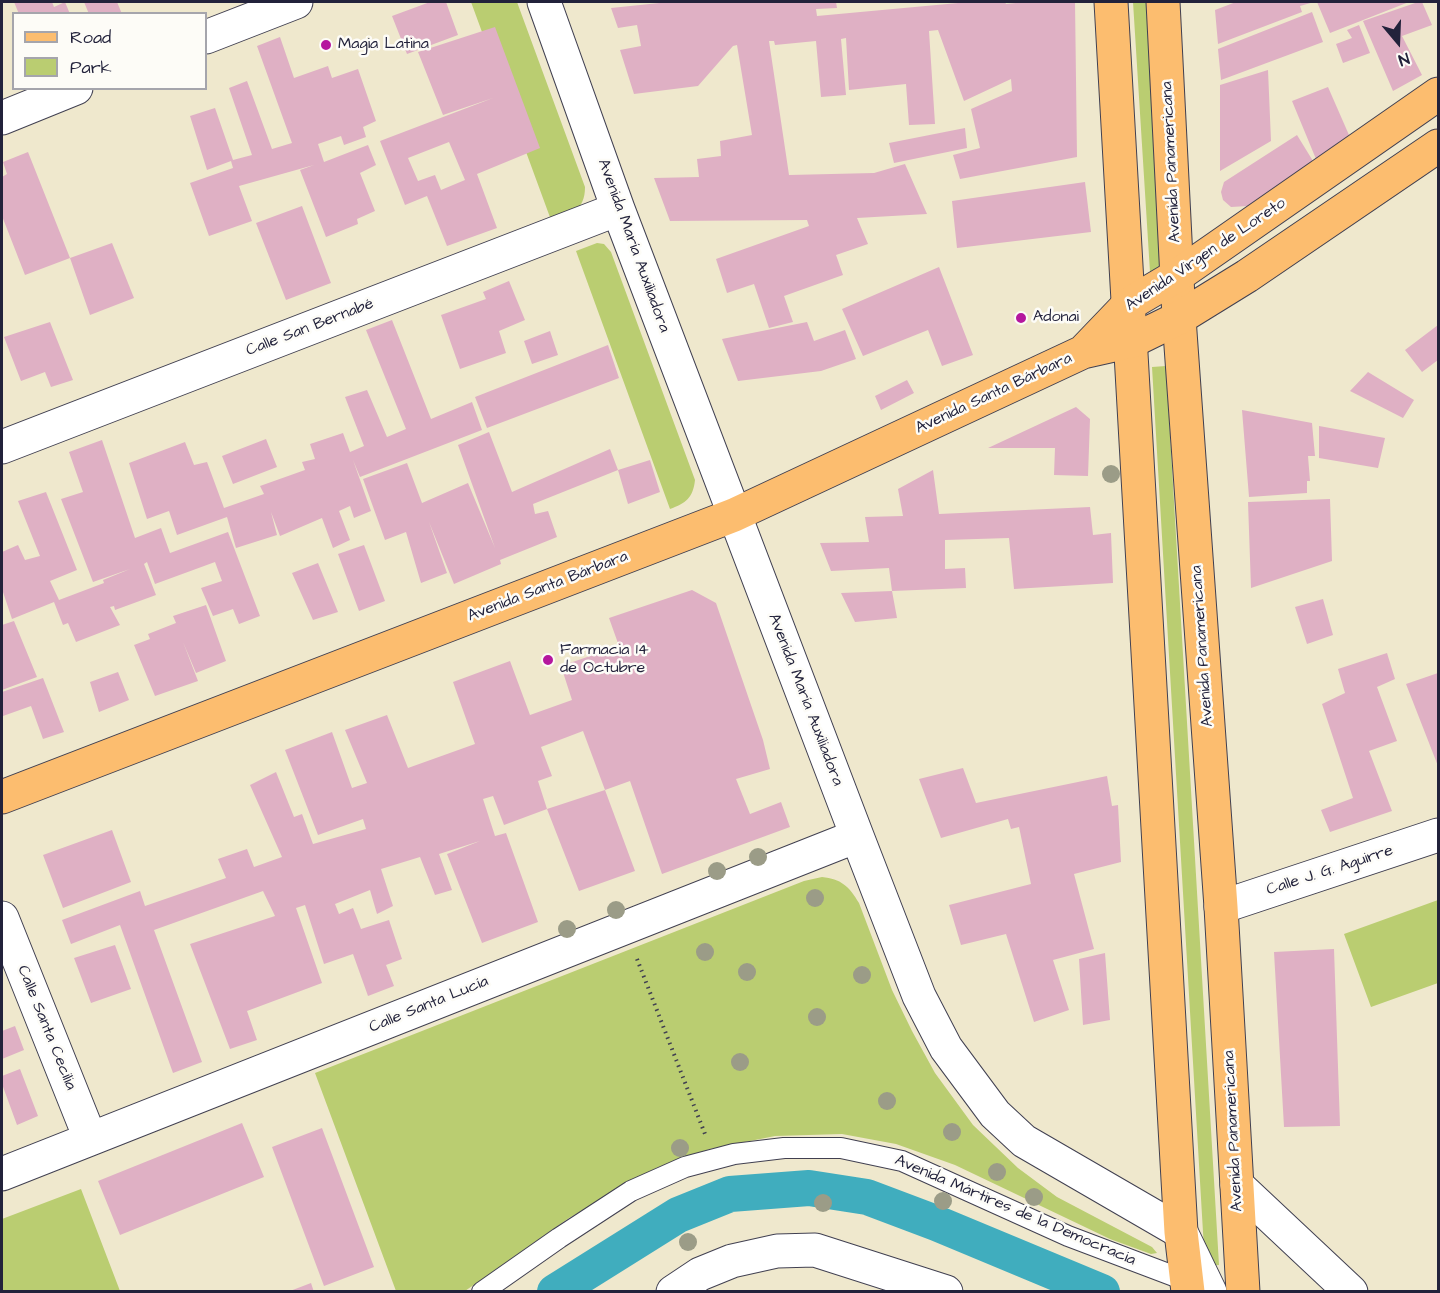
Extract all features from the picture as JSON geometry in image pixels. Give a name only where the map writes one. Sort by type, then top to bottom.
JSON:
[{"type":"main road","points":[[1111,2],[1181,1232],[1195,1288]]},
{"type":"main road","name":"Avenida Panamericana","points":[[1163,2],[1179,318],[1221,907],[1242,1292]]},
{"type":"main road","name":"Avenida Virgen de Loreto","points":[[1083,352],[1129,304],[1178,275],[1438,94]]},
{"type":"main road","name":"Avenida Virgen de Loreto","points":[[1083,352],[1132,341],[1179,318],[1247,276],[1438,146]]},
{"type":"main road","name":"Avenida Santa Bárbara","points":[[2,797],[734,515],[1083,352]]},
{"type":"street","points":[[207,37],[296,2]]},
{"type":"street","name":"Avenida María Auxiliadora","points":[[544,2],[618,209],[919,996],[946,1048],[996,1114],[1023,1142],[1181,1232]]},
{"type":"street","points":[[2,118],[71,90]]},
{"type":"street","name":"Calle San Bernabé","points":[[2,447],[618,209]]},
{"type":"street","name":"Calle J. G. Aguirre","points":[[1221,907],[1438,835]]},
{"type":"street","name":"Calle Santa Lucía","points":[[2,1174],[857,836]]},
{"type":"street","name":"Calle Santa Cecilia","points":[[2,918],[90,1138]]},
{"type":"street","points":[[1237,1185],[1351,1292]]},
{"type":"street","points":[[673,1292],[700,1274],[732,1261],[777,1251],[815,1250],[946,1292]]},
{"type":"lane","name":"Avenida Mártires de la Democracia","points":[[482,1292],[631,1191],[685,1167],[734,1155],[784,1148],[842,1148],[902,1161],[1068,1236],[1195,1288]]},
{"type":"path","points":[[633,948],[706,1138]]},
{"type":"green space","points":[[471,2],[517,2],[585,187],[580,206],[571,213],[551,220]]},
{"type":"green space","points":[[1133,2],[1146,2],[1163,271],[1150,272]]},
{"type":"green space","points":[[597,243],[604,244],[611,252],[695,480],[688,499],[670,509],[576,251]]},
{"type":"green space","points":[[1166,366],[1219,1265],[1205,1266],[1152,367]]},
{"type":"green space","points":[[822,877],[844,884],[859,903],[892,990],[912,1031],[935,1073],[973,1125],[1018,1168],[1057,1197],[1152,1247],[1157,1253],[1151,1254],[1110,1239],[955,1165],[896,1144],[842,1134],[775,1136],[710,1149],[656,1168],[569,1218],[465,1291],[396,1291],[315,1073],[804,881]]},
{"type":"green space","points":[[1438,900],[1438,983],[1371,1007],[1344,934]]},
{"type":"green space","points":[[81,1189],[120,1291],[3,1291],[2,1219]]},
{"type":"building","points":[[14,2],[52,2],[54,7],[65,2],[69,12],[18,12]]},
{"type":"building","points":[[84,2],[117,2],[121,12],[88,12]]},
{"type":"building","points":[[430,2],[446,2],[458,35],[407,54],[392,16]]},
{"type":"building","points":[[669,2],[836,2],[837,8],[816,9],[817,16],[969,2],[1005,2],[1006,4],[1075,2],[1077,157],[960,179],[953,155],[980,148],[971,109],[1012,91],[1011,79],[964,101],[938,30],[929,31],[935,124],[909,125],[906,84],[849,90],[846,38],[841,39],[846,95],[821,97],[816,41],[775,45],[774,41],[769,41],[789,175],[874,173],[905,164],[927,214],[857,218],[868,244],[836,255],[843,275],[784,296],[793,322],[769,328],[754,284],[727,293],[716,259],[809,226],[807,220],[670,221],[654,178],[699,177],[697,159],[721,156],[720,141],[752,135],[737,45],[733,46],[698,86],[634,94],[620,50],[641,46],[637,25],[618,28],[611,8]]},
{"type":"building","points":[[1236,2],[1314,2],[1300,6],[1302,12],[1218,44],[1215,10]]},
{"type":"building","points":[[1317,2],[1409,2],[1330,33]]},
{"type":"building","points":[[1422,2],[1432,25],[1402,36],[1422,75],[1393,91],[1363,21]]},
{"type":"building","points":[[1312,12],[1323,42],[1221,80],[1218,49]]},
{"type":"building","points":[[1359,25],[1370,53],[1343,63],[1336,44],[1352,38],[1347,30]]},
{"type":"building","points":[[495,27],[540,148],[477,174],[497,228],[447,246],[427,196],[405,205],[380,141],[493,98],[443,115],[418,52]],"holes":[[[449,142],[465,180],[441,190],[435,175],[418,181],[408,158]]]},
{"type":"building","points":[[280,37],[294,78],[328,66],[332,78],[358,69],[376,121],[363,127],[366,137],[344,145],[341,136],[318,144],[324,162],[368,145],[376,165],[360,173],[375,211],[357,219],[358,224],[326,237],[300,170],[314,165],[239,186],[252,221],[209,236],[190,183],[233,168],[231,161],[207,170],[190,116],[215,108],[233,160],[252,155],[229,88],[247,81],[272,149],[292,143],[257,46]]},
{"type":"building","points":[[1268,70],[1271,141],[1220,171],[1220,85]]},
{"type":"building","points":[[1328,87],[1349,135],[1316,159],[1292,101]]},
{"type":"building","points":[[965,128],[967,148],[894,163],[889,143]]},
{"type":"building","points":[[1297,135],[1313,161],[1248,206],[1231,207],[1223,200],[1221,192],[1224,182]]},
{"type":"building","points":[[28,152],[70,258],[25,275],[2,216],[2,177],[7,174],[3,162]]},
{"type":"building","points":[[1085,182],[1091,232],[957,248],[952,201]]},
{"type":"building","points":[[302,206],[331,283],[286,300],[256,223]]},
{"type":"building","points":[[112,243],[134,298],[90,315],[70,258]]},
{"type":"building","points":[[939,267],[973,355],[942,366],[928,330],[863,356],[842,309]]},
{"type":"building","points":[[509,281],[525,320],[499,331],[506,353],[460,369],[441,315],[486,299],[483,292]]},
{"type":"building","points":[[392,320],[431,419],[472,402],[482,430],[360,477],[353,460],[371,511],[354,518],[350,506],[339,511],[350,540],[333,548],[322,518],[280,536],[271,512],[277,535],[236,548],[227,517],[177,535],[169,511],[147,519],[129,463],[185,442],[194,465],[207,462],[224,508],[264,494],[260,486],[305,470],[302,462],[315,459],[310,444],[343,433],[350,452],[364,446],[345,397],[367,390],[387,437],[406,429],[366,330]]},
{"type":"building","points":[[50,322],[73,380],[51,387],[45,372],[21,381],[4,337]]},
{"type":"building","points":[[807,322],[814,341],[845,330],[856,359],[821,371],[738,381],[722,339]]},
{"type":"building","points":[[1438,325],[1438,360],[1422,372],[1405,350]]},
{"type":"building","points":[[550,331],[558,355],[532,364],[524,341]]},
{"type":"building","points":[[608,345],[619,378],[487,428],[475,397]]},
{"type":"building","points":[[1368,372],[1414,400],[1403,418],[1350,391]]},
{"type":"building","points":[[907,380],[914,393],[881,410],[875,396]]},
{"type":"building","points":[[1076,407],[1090,419],[1088,476],[1054,475],[1055,448],[988,448]]},
{"type":"building","points":[[1242,410],[1312,423],[1315,456],[1308,456],[1310,481],[1307,481],[1307,493],[1249,497]]},
{"type":"building","points":[[1319,426],[1385,438],[1378,468],[1319,458]]},
{"type":"building","points":[[489,432],[512,492],[610,449],[618,470],[533,504],[535,514],[548,511],[557,537],[500,560],[501,564],[454,584],[429,522],[447,573],[421,583],[406,532],[385,540],[363,479],[407,463],[422,503],[468,483],[495,548],[458,445]]},
{"type":"building","points":[[266,439],[277,467],[233,484],[222,456]]},
{"type":"building","points":[[102,440],[135,538],[161,528],[170,553],[228,532],[260,616],[239,624],[233,609],[213,616],[201,588],[222,581],[215,562],[155,584],[147,562],[144,564],[156,595],[115,610],[114,606],[110,607],[120,625],[76,642],[68,623],[63,625],[54,602],[12,619],[2,589],[2,552],[18,545],[25,560],[40,556],[18,501],[46,492],[77,570],[50,581],[59,600],[104,583],[103,580],[130,569],[93,582],[61,499],[83,492],[69,452]]},
{"type":"building","points":[[650,460],[660,492],[628,504],[618,470]]},
{"type":"building","points":[[933,470],[939,514],[1090,507],[1093,535],[1111,533],[1113,583],[1014,589],[1009,538],[945,540],[945,569],[965,568],[966,588],[892,591],[889,568],[831,571],[820,543],[869,542],[865,517],[903,516],[898,489]]},
{"type":"building","points":[[1330,499],[1332,561],[1251,588],[1248,502]]},
{"type":"building","points":[[364,545],[385,601],[359,611],[338,554]]},
{"type":"building","points":[[318,563],[338,612],[313,620],[292,573]]},
{"type":"building","points":[[692,590],[716,603],[763,740],[770,769],[736,779],[750,814],[781,802],[790,827],[662,874],[630,781],[605,790],[583,731],[541,747],[552,776],[538,781],[547,809],[504,825],[493,796],[483,799],[495,836],[506,833],[538,922],[482,943],[447,854],[480,841],[439,854],[452,890],[435,895],[420,857],[381,869],[393,906],[377,914],[370,890],[335,904],[339,914],[353,908],[361,929],[389,920],[402,959],[386,965],[394,986],[368,996],[353,954],[324,964],[305,905],[296,908],[322,983],[247,1011],[257,1040],[230,1049],[190,944],[275,916],[263,891],[154,930],[202,1062],[173,1073],[120,925],[71,944],[62,920],[140,891],[145,906],[226,878],[218,859],[247,849],[254,867],[282,857],[250,785],[276,772],[294,817],[302,814],[313,844],[366,829],[363,819],[318,835],[285,750],[332,732],[352,788],[367,783],[345,730],[387,715],[408,768],[475,744],[453,682],[510,661],[530,715],[572,700],[561,666],[619,646],[609,618]]},
{"type":"building","points":[[892,591],[897,618],[855,622],[841,593]]},
{"type":"building","points":[[1323,599],[1333,635],[1307,644],[1295,607]]},
{"type":"building","points":[[206,605],[226,661],[196,673],[183,642],[198,681],[155,696],[134,645],[150,639],[148,634],[176,623],[173,616]]},
{"type":"building","points":[[14,621],[37,677],[2,690],[2,625]]},
{"type":"building","points":[[1387,653],[1395,679],[1377,687],[1397,741],[1369,751],[1392,811],[1330,832],[1321,810],[1353,798],[1322,704],[1345,693],[1338,669]]},
{"type":"building","points":[[118,672],[129,700],[99,712],[90,682]]},
{"type":"building","points":[[1438,673],[1438,766],[1406,684]]},
{"type":"building","points":[[43,678],[64,732],[43,739],[31,706],[3,716],[2,692]]},
{"type":"building","points":[[963,768],[976,803],[1107,776],[1112,806],[1118,805],[1121,862],[1074,874],[1094,949],[1053,960],[1069,1010],[1034,1022],[1006,934],[961,945],[949,905],[1031,884],[1019,827],[1011,829],[1008,819],[941,838],[919,779]]},
{"type":"building","points":[[605,790],[635,871],[579,891],[547,809]]},
{"type":"building","points":[[112,830],[131,882],[63,908],[43,855]]},
{"type":"building","points":[[115,945],[131,989],[91,1003],[74,958]]},
{"type":"building","points":[[1334,949],[1340,1126],[1284,1127],[1274,952]]},
{"type":"building","points":[[1105,953],[1110,1020],[1083,1025],[1079,959]]},
{"type":"building","points":[[15,1026],[24,1050],[2,1059],[2,1031]]},
{"type":"building","points":[[20,1069],[38,1116],[17,1125],[2,1084],[2,1076]]},
{"type":"building","points":[[242,1123],[264,1177],[120,1235],[98,1181]]},
{"type":"building","points":[[322,1128],[374,1267],[324,1286],[272,1147]]},
{"type":"building","points":[[311,1283],[314,1292],[290,1291]]},
{"type":"waterway","points":[[555,1292],[678,1215],[730,1194],[809,1188],[867,1197],[1102,1292]]},
{"type":"place","name":"Magia Latina","points":[[326,45]]},
{"type":"place","name":"Adonai","points":[[1021,318]]},
{"type":"place","name":"Farmacia 14 de Octubre","points":[[548,660]]}]
